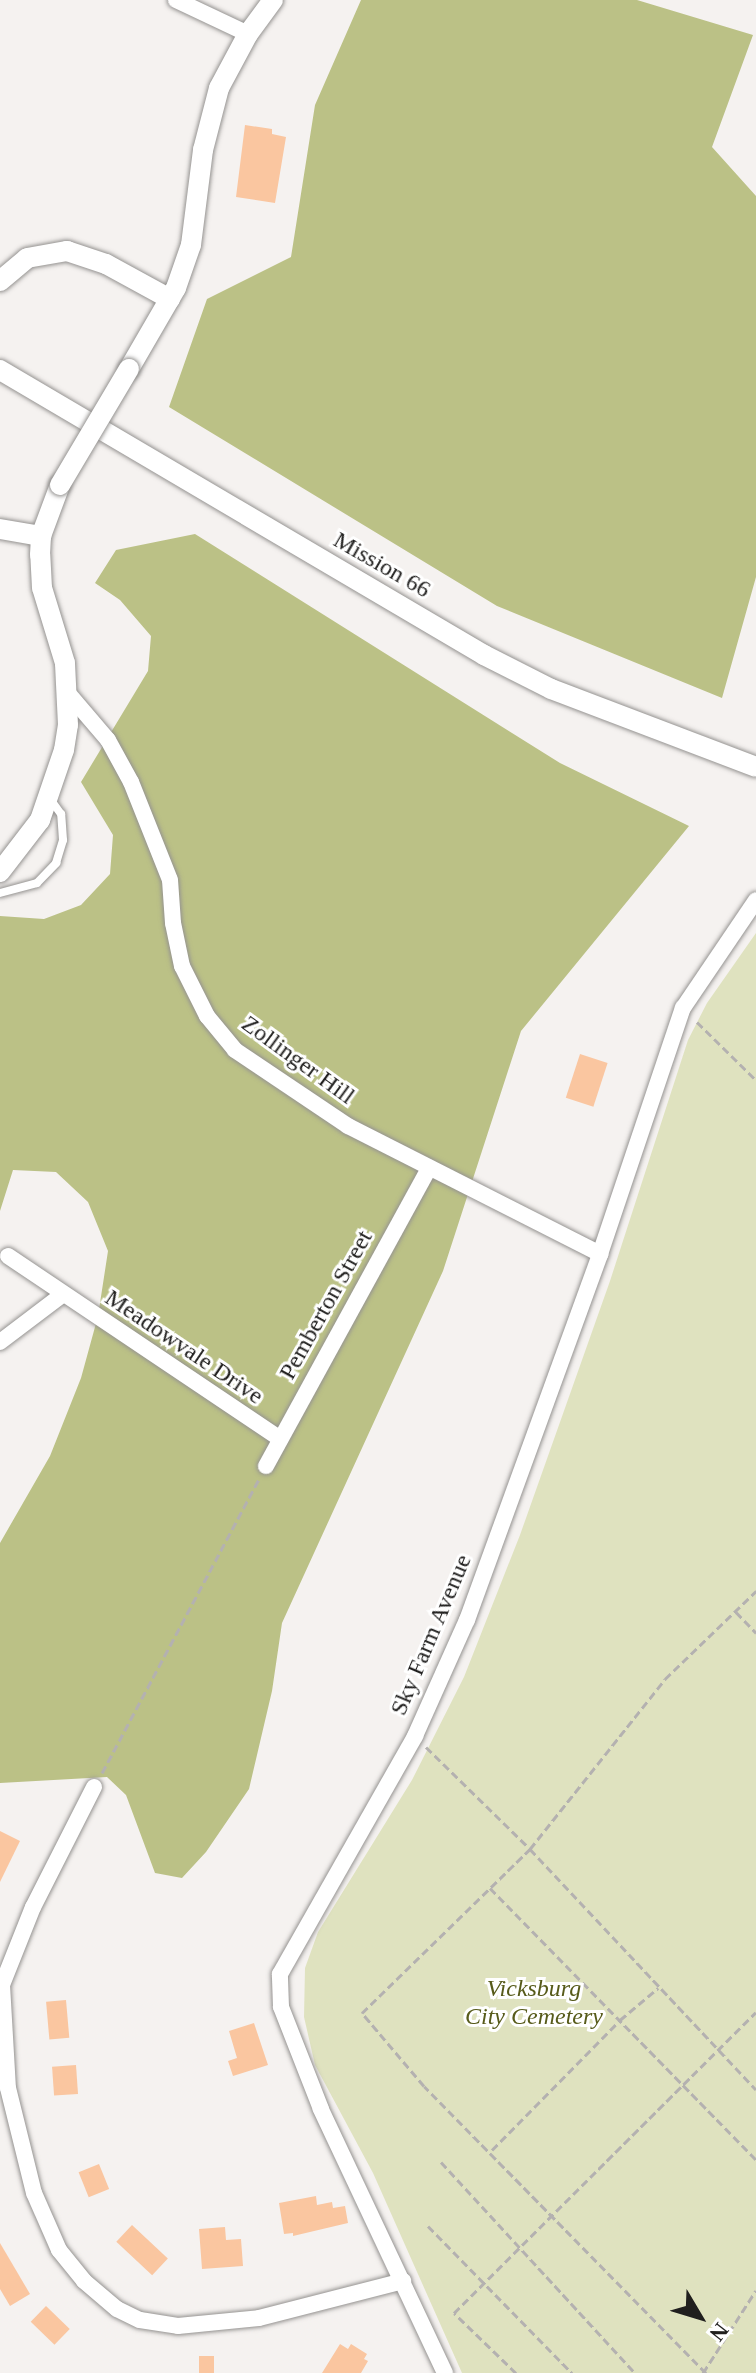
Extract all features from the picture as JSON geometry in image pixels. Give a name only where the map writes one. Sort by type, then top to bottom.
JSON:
[{"type":"street","points":[[176,0],[248,34]]},
{"type":"street","points":[[0,872],[23,845],[50,798],[64,750],[65,663],[42,588],[41,536],[60,485],[170,299],[191,245],[211,110],[230,65],[273,0]]},
{"type":"street","points":[[0,281],[27,258],[67,251],[106,264],[170,299]]},
{"type":"street","name":"Mission 66","points":[[0,370],[484,655],[551,689],[756,767]]},
{"type":"street","points":[[0,529],[41,536]]},
{"type":"street","name":"Zollinger Hill","points":[[67,692],[108,740],[131,782],[170,880],[173,923],[182,966],[207,1016],[235,1050],[348,1126],[600,1254]]},
{"type":"street","name":"Sky Farm Avenue","points":[[445,2373],[321,2109],[281,2007],[280,1974],[415,1736],[467,1620],[600,1254],[683,1008],[756,900]]},
{"type":"street","name":"Pemberton Street","points":[[266,1466],[429,1168]]},
{"type":"street","name":"Meadowvale Drive","points":[[8,1256],[280,1439]]},
{"type":"street","points":[[0,1342],[62,1295]]},
{"type":"street","points":[[94,1787],[33,1907],[1,1985],[8,2088],[34,2193],[59,2250],[84,2281],[117,2309],[140,2320],[178,2326],[259,2318],[403,2281]]},
{"type":"lane","points":[[0,893],[37,883],[56,863],[63,840],[61,814],[50,798]]},
{"type":"path","points":[[683,1008],[756,1080]]},
{"type":"path","points":[[94,1787],[266,1466]]},
{"type":"path","points":[[756,1591],[665,1679],[530,1849],[362,2013],[424,2086],[491,2151],[552,2219],[705,2373],[756,2290]]},
{"type":"path","points":[[735,1611],[756,1633]]},
{"type":"path","points":[[415,1736],[530,1849],[756,2090]]},
{"type":"path","points":[[489,1887],[756,2160]]},
{"type":"path","points":[[491,2151],[620,2020],[658,1988]]},
{"type":"path","points":[[516,2373],[454,2313],[552,2219],[756,2012]]},
{"type":"path","points":[[441,2162],[635,2373]]},
{"type":"path","points":[[428,2226],[572,2373]]},
{"type":"green space","points":[[361,0],[637,0],[753,35],[712,147],[756,196],[756,577],[722,698],[497,606],[169,407],[207,299],[291,257],[315,105]]},
{"type":"green space","points":[[195,534],[560,763],[689,826],[521,1031],[443,1271],[282,1623],[272,1691],[249,1789],[206,1852],[182,1878],[155,1873],[126,1795],[107,1777],[0,1783],[0,1543],[50,1456],[81,1378],[98,1316],[108,1251],[88,1202],[56,1172],[13,1170],[0,1211],[0,916],[44,919],[81,905],[110,874],[113,835],[81,782],[148,671],[151,636],[120,600],[95,583],[116,550]]},
{"type":"green space","name":"Vicksburg City Cemetery","points":[[756,933],[756,2373],[462,2373],[373,2173],[315,2065],[304,2017],[305,1968],[318,1932],[412,1780],[464,1677],[520,1535],[610,1281],[688,1040],[707,1003]]},
{"type":"building","points":[[245,125],[272,129],[272,134],[286,137],[275,203],[236,197]]},
{"type":"building","points":[[580,1054],[608,1063],[593,1107],[566,1098]]},
{"type":"building","points":[[0,1831],[20,1841],[0,1882]]},
{"type":"building","points":[[66,2000],[69,2038],[49,2040],[46,2002]]},
{"type":"building","points":[[254,2023],[268,2065],[233,2076],[228,2061],[237,2058],[229,2031]]},
{"type":"building","points":[[76,2065],[78,2094],[54,2096],[52,2067]]},
{"type":"building","points":[[99,2164],[109,2189],[89,2197],[79,2172]]},
{"type":"building","points":[[316,2196],[317,2205],[332,2202],[333,2208],[345,2206],[348,2223],[293,2236],[293,2233],[284,2234],[279,2203]]},
{"type":"building","points":[[132,2225],[168,2258],[152,2275],[116,2242]]},
{"type":"building","points":[[225,2227],[226,2240],[241,2239],[243,2266],[202,2269],[199,2229]]},
{"type":"building","points":[[0,2243],[30,2294],[10,2306],[0,2289]]},
{"type":"building","points":[[46,2306],[70,2329],[54,2345],[31,2322]]},
{"type":"building","points":[[340,2344],[348,2349],[351,2344],[367,2354],[364,2359],[368,2361],[361,2373],[322,2373]]},
{"type":"building","points":[[199,2356],[214,2356],[214,2373],[199,2373]]}]
